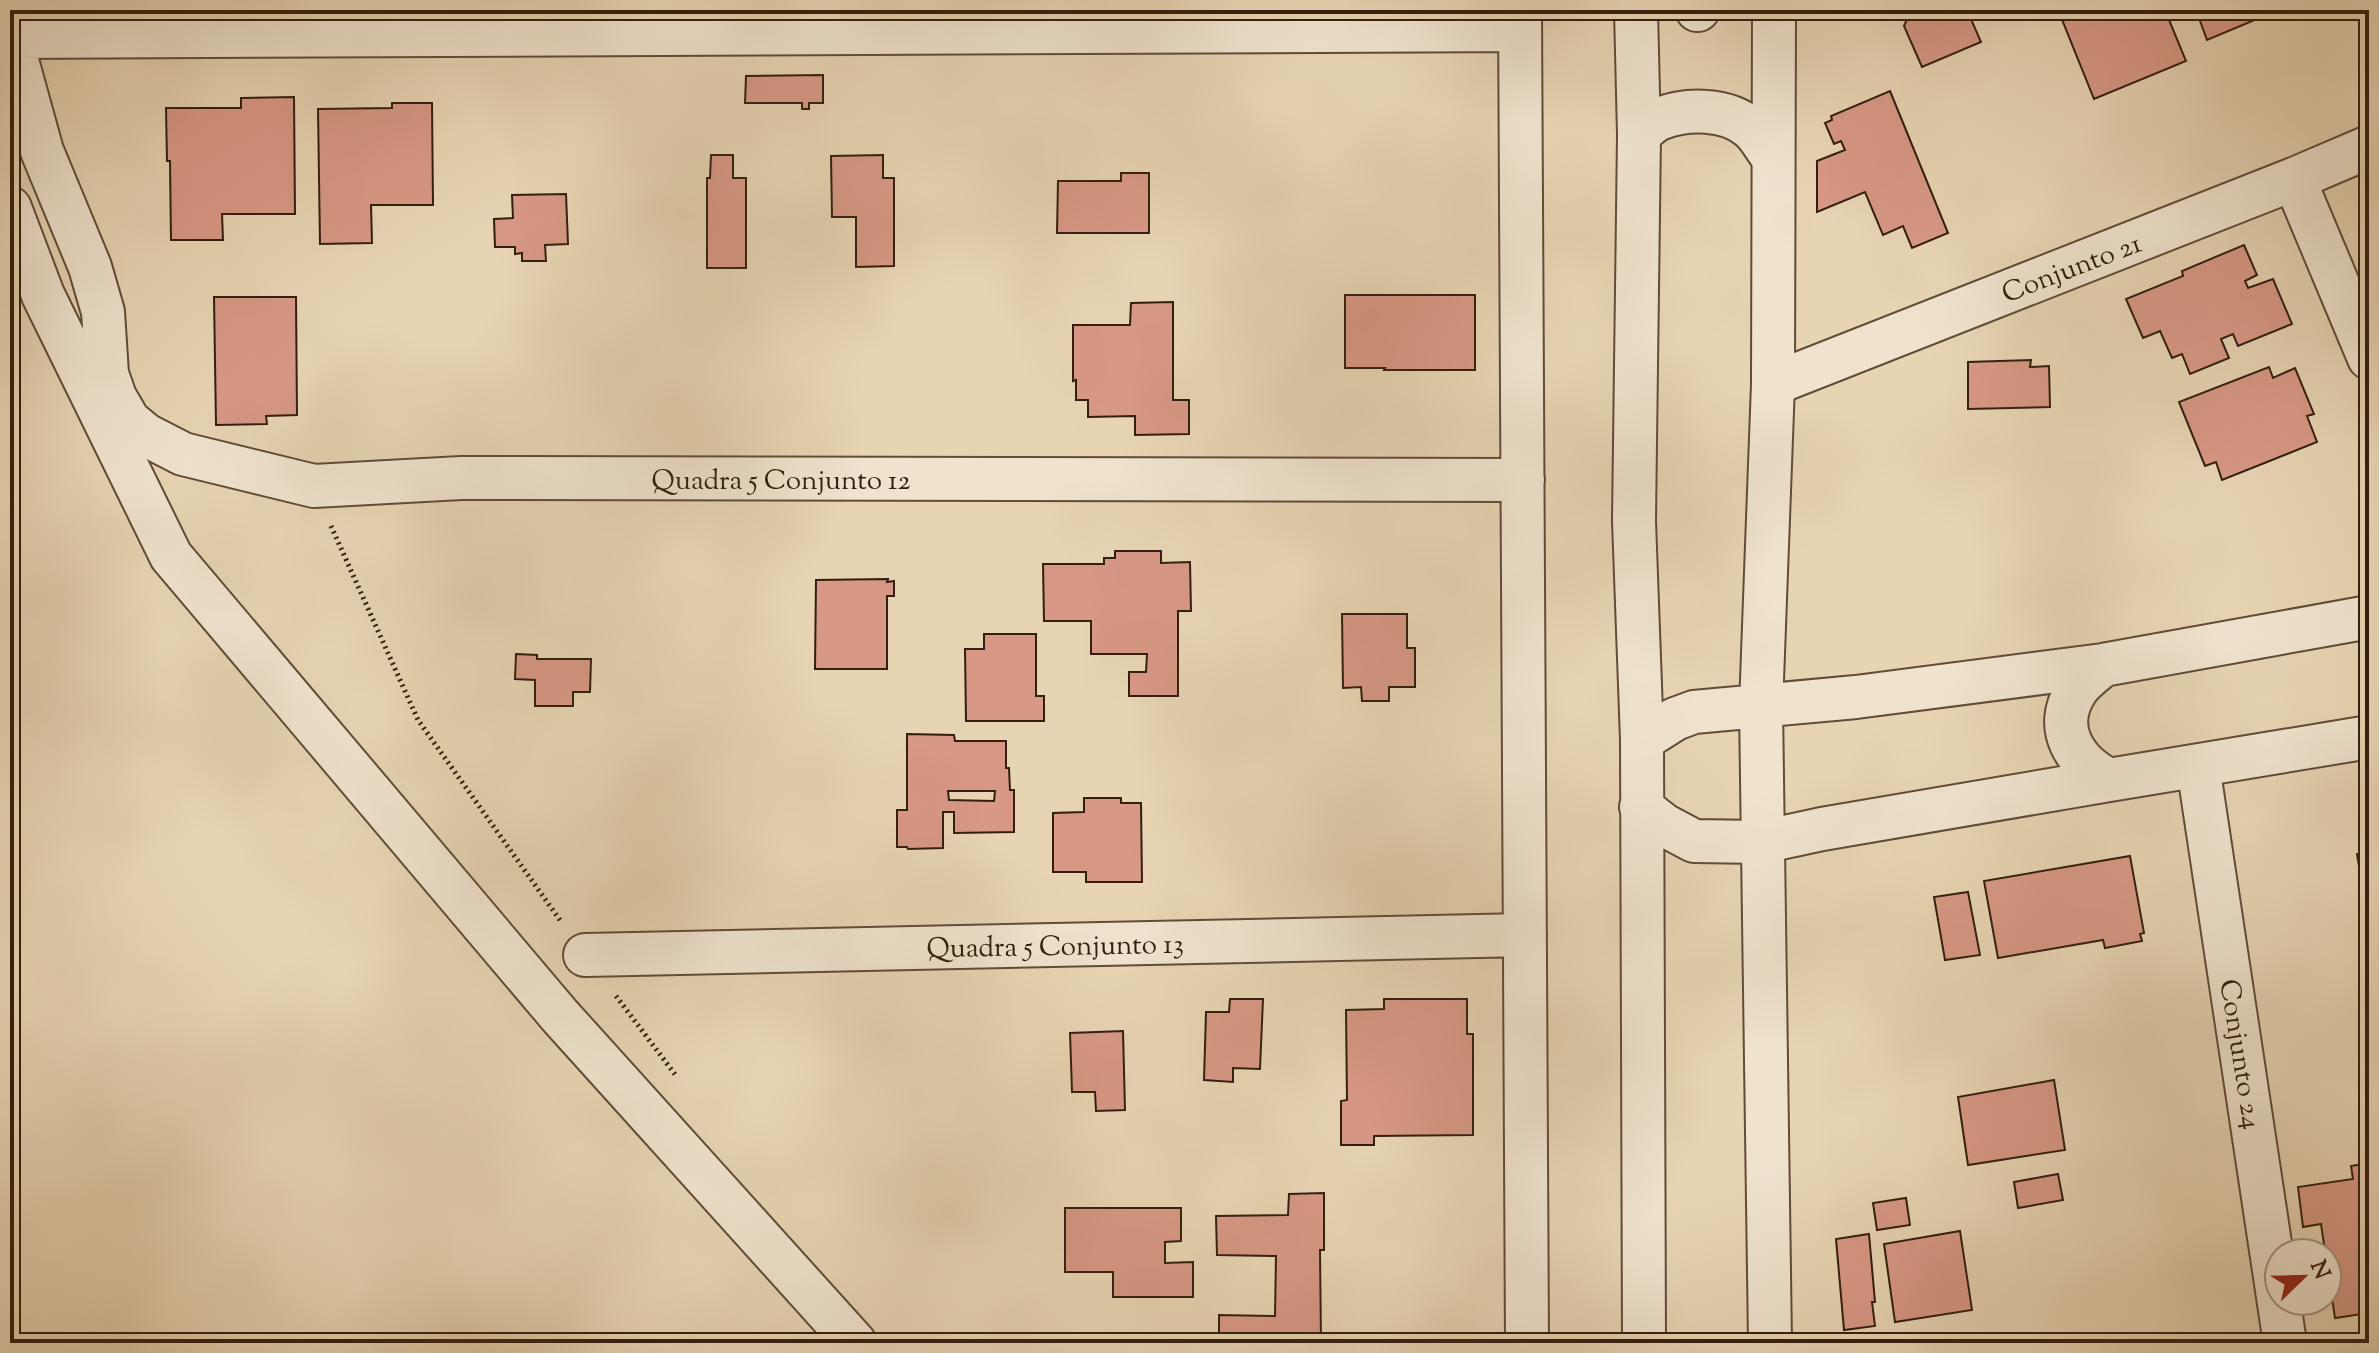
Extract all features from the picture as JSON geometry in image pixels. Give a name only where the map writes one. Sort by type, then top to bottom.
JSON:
[{"type":"street","points":[[1636,10],[1639,135],[1634,521],[1642,740],[1644,1343]]},
{"type":"street","points":[[1770,1343],[1761,707],[1773,384],[1774,10]]},
{"type":"street","points":[[11,36],[1520,20],[1527,1343]]},
{"type":"street","name":"Quadra 5 Conjunto 12","points":[[11,36],[42,151],[90,267],[103,312],[107,374],[115,397],[129,421],[146,435],[183,454],[314,486],[461,478],[1523,480]]},
{"type":"street","points":[[1639,135],[1657,120],[1678,114],[1703,111],[1728,115],[1751,128],[1773,158]]},
{"type":"street","name":"Conjunto 21","points":[[1773,384],[2369,147]]},
{"type":"street","points":[[2294,179],[2369,358]]},
{"type":"street","points":[[10,208],[43,295],[171,556],[560,1016],[855,1343]]},
{"type":"street","points":[[1642,740],[1675,719],[1694,712],[1856,697],[2103,665],[2369,617]]},
{"type":"street","points":[[2103,665],[2076,691],[2068,708],[2066,726],[2079,760],[2092,772],[2109,780]]},
{"type":"street","points":[[1641,807],[1664,825],[1694,841],[1762,842],[1822,829],[2369,737]]},
{"type":"street","name":"Conjunto 24","points":[[2198,766],[2285,1343]]},
{"type":"street","name":"Quadra 5 Conjunto 13","points":[[585,955],[1525,935]]},
{"type":"building","points":[[1911,10],[1950,10],[1952,14],[1967,10],[1981,42],[1922,67],[1904,26]]},
{"type":"building","points":[[2079,10],[2165,10],[2186,61],[2094,99],[2061,17]]},
{"type":"building","points":[[2196,10],[2267,10],[2269,14],[2207,40]]},
{"type":"building","points":[[823,75],[823,103],[809,103],[809,109],[802,109],[802,103],[745,103],[746,76]]},
{"type":"building","points":[[1890,91],[1948,233],[1912,248],[1903,226],[1883,235],[1865,192],[1817,212],[1817,161],[1845,150],[1841,141],[1834,144],[1825,123],[1832,120],[1831,116]]},
{"type":"building","points":[[294,97],[295,214],[222,214],[223,240],[171,240],[166,108],[241,108],[241,98]]},
{"type":"building","points":[[392,103],[432,103],[433,205],[371,205],[372,243],[320,244],[318,109],[392,108]]},
{"type":"building","points":[[711,155],[733,155],[733,178],[746,178],[746,268],[707,268],[707,178],[710,178]]},
{"type":"building","points":[[883,155],[883,178],[894,178],[894,266],[856,267],[856,217],[832,217],[831,156]]},
{"type":"building","points":[[1121,173],[1149,173],[1149,233],[1057,233],[1058,181],[1121,181]]},
{"type":"building","points":[[566,194],[568,244],[545,245],[546,261],[522,261],[522,253],[515,254],[515,247],[495,247],[494,219],[513,218],[512,195]]},
{"type":"building","points":[[2244,245],[2257,275],[2245,281],[2248,288],[2273,279],[2292,324],[2238,346],[2233,334],[2221,339],[2229,358],[2190,374],[2182,354],[2172,358],[2160,331],[2143,338],[2126,299],[2183,276],[2182,271]]},
{"type":"building","points":[[1345,295],[1475,295],[1475,370],[1345,368]]},
{"type":"building","points":[[214,297],[296,297],[297,415],[266,416],[267,424],[216,425]]},
{"type":"building","points":[[1173,302],[1173,400],[1189,400],[1189,434],[1135,435],[1135,416],[1088,417],[1088,400],[1076,400],[1073,325],[1130,325],[1131,303]]},
{"type":"building","points":[[2031,360],[2030,367],[2049,366],[2050,407],[1968,409],[1968,362]]},
{"type":"building","points":[[2269,367],[2273,378],[2295,368],[2314,414],[2307,416],[2317,442],[2222,480],[2216,462],[2205,466],[2179,402]]},
{"type":"building","points":[[1115,551],[1161,551],[1161,563],[1190,562],[1191,611],[1178,611],[1178,696],[1129,696],[1129,672],[1146,672],[1147,654],[1091,654],[1091,621],[1044,621],[1043,564],[1104,564],[1104,558],[1115,558]]},
{"type":"building","points":[[888,579],[887,582],[894,581],[894,596],[887,596],[887,669],[815,669],[816,580]]},
{"type":"building","points":[[1342,614],[1407,614],[1407,648],[1415,648],[1415,687],[1389,687],[1389,701],[1362,701],[1361,687],[1343,688]]},
{"type":"building","points":[[984,634],[1036,634],[1036,696],[1044,696],[1044,721],[966,721],[965,649],[984,649]]},
{"type":"building","points":[[516,654],[537,655],[537,659],[591,659],[590,692],[573,692],[573,706],[535,706],[535,680],[515,679]]},
{"type":"building","points":[[907,734],[954,735],[955,741],[1006,741],[1006,768],[1009,768],[1010,790],[1014,790],[1014,832],[954,833],[954,812],[943,812],[943,848],[897,847],[897,810],[907,810]],"holes":[[[948,791],[995,791],[994,801],[949,800]]]},
{"type":"building","points":[[1084,798],[1121,798],[1121,803],[1141,803],[1142,882],[1086,882],[1086,872],[1053,872],[1053,813],[1084,812]]},
{"type":"building","points":[[2369,852],[2369,883],[2362,884],[2357,854]]},
{"type":"building","points":[[2130,856],[2144,933],[2140,934],[2142,941],[2105,948],[2103,940],[1998,958],[1984,881]]},
{"type":"building","points":[[1968,892],[1980,955],[1945,960],[1934,897]]},
{"type":"building","points":[[1230,999],[1263,999],[1260,1069],[1233,1068],[1233,1082],[1204,1080],[1206,1012],[1229,1012]]},
{"type":"building","points":[[1384,999],[1467,999],[1467,1034],[1473,1034],[1473,1135],[1374,1136],[1374,1145],[1341,1145],[1341,1101],[1347,1100],[1346,1010],[1384,1009]]},
{"type":"building","points":[[1123,1031],[1125,1110],[1096,1111],[1095,1092],[1072,1092],[1070,1033]]},
{"type":"building","points":[[2054,1080],[2065,1150],[1968,1165],[1958,1097]]},
{"type":"building","points":[[2369,1163],[2369,1313],[2343,1317],[2343,1237],[2323,1237],[2321,1224],[2303,1227],[2298,1187],[2353,1179],[2351,1166]]},
{"type":"building","points":[[2058,1174],[2063,1200],[2018,1208],[2014,1182]]},
{"type":"building","points":[[1324,1193],[1324,1250],[1320,1250],[1321,1343],[1219,1343],[1219,1315],[1275,1316],[1276,1256],[1217,1255],[1216,1216],[1288,1215],[1289,1194]]},
{"type":"building","points":[[1906,1198],[1910,1225],[1877,1230],[1873,1203]]},
{"type":"building","points":[[1065,1208],[1181,1208],[1181,1241],[1165,1242],[1165,1263],[1193,1262],[1193,1297],[1113,1297],[1113,1272],[1065,1272]]},
{"type":"building","points":[[1960,1231],[1972,1310],[1895,1322],[1884,1244]]},
{"type":"building","points":[[1869,1234],[1875,1326],[1844,1330],[1836,1239]]}]
